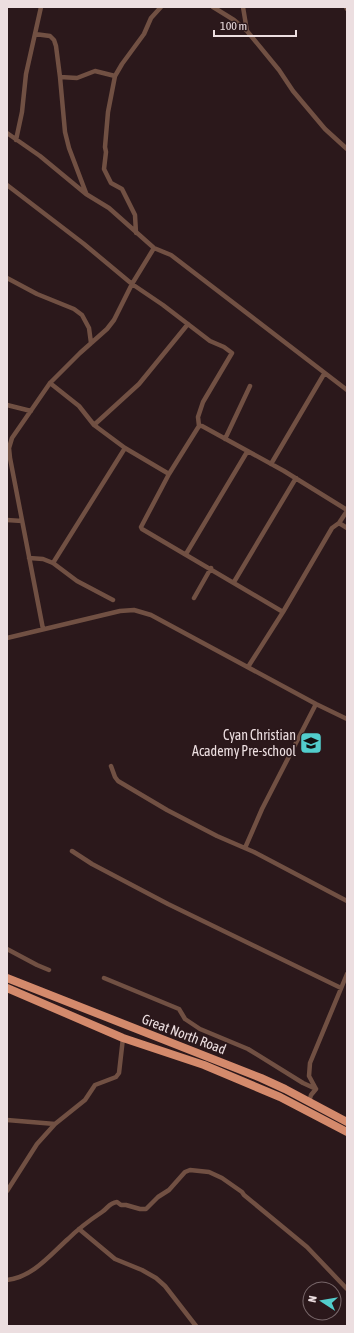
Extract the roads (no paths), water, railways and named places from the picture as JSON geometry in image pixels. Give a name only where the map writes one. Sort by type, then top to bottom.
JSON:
[{"type":"highway","name":"Great North Road","points":[[7,978],[246,1072],[285,1089],[347,1122]]},
{"type":"highway","name":"Great North Road","points":[[7,988],[123,1038],[204,1065],[280,1098],[347,1132]]},
{"type":"street","points":[[16,140],[22,112],[26,74],[41,7]]},
{"type":"street","points":[[136,233],[135,215],[122,189],[111,183],[104,169],[108,112],[115,76],[144,34],[152,18],[161,7]]},
{"type":"street","points":[[213,7],[234,20],[247,31],[279,70],[293,91],[325,129],[347,149]]},
{"type":"street","points":[[243,7],[247,31]]},
{"type":"street","points":[[34,34],[50,36],[54,40],[56,46],[65,132],[69,148],[86,194]]},
{"type":"street","points":[[60,77],[77,78],[95,71],[115,76]]},
{"type":"street","points":[[7,133],[64,174],[86,194],[109,208],[154,248],[171,255],[267,327],[324,374],[347,390]]},
{"type":"street","points":[[7,185],[84,244],[132,284],[163,305],[210,341],[224,347],[232,353],[203,402],[198,417],[199,426],[169,474],[141,527],[142,529],[211,568],[283,612]]},
{"type":"street","points":[[43,629],[10,458],[9,438],[32,411],[50,383],[107,329],[114,320],[132,284],[154,248]]},
{"type":"street","points":[[7,278],[36,294],[74,309],[82,315],[89,328],[91,343]]},
{"type":"street","points":[[94,425],[139,384],[188,324]]},
{"type":"street","points":[[271,464],[324,374]]},
{"type":"street","points":[[50,383],[80,406],[94,425],[125,448],[169,474]]},
{"type":"street","points":[[225,439],[250,386]]},
{"type":"street","points":[[7,405],[32,411]]},
{"type":"street","points":[[199,426],[202,426],[296,478],[347,510],[339,523],[332,528],[283,612],[248,667]]},
{"type":"street","points":[[54,563],[125,448]]},
{"type":"street","points":[[186,554],[247,452]]},
{"type":"street","points":[[234,582],[296,478]]},
{"type":"street","points":[[7,520],[22,520]]},
{"type":"street","points":[[339,523],[347,528]]},
{"type":"street","points":[[29,558],[54,563],[77,581],[113,600]]},
{"type":"street","points":[[194,598],[211,568]]},
{"type":"street","points":[[7,638],[120,611],[134,610],[151,614],[316,704],[347,719]]},
{"type":"street","points":[[245,848],[262,809],[316,704]]},
{"type":"street","points":[[111,766],[115,777],[122,783],[194,824],[245,848],[347,901]]},
{"type":"street","points":[[72,851],[92,864],[168,904],[341,988]]},
{"type":"street","points":[[7,949],[49,970]]},
{"type":"street","points":[[316,1089],[309,1076],[310,1063],[347,974]]},
{"type":"street","points":[[104,978],[179,1009],[185,1019],[200,1029],[248,1049],[303,1083],[316,1089]]},
{"type":"street","points":[[7,1191],[36,1144],[55,1124],[85,1100],[95,1085],[116,1077],[119,1073],[123,1038]]},
{"type":"street","points":[[309,1102],[311,1095],[316,1089]]},
{"type":"street","points":[[7,1120],[55,1124]]},
{"type":"street","points":[[7,1280],[22,1276],[39,1266],[79,1229],[103,1211],[111,1202],[117,1202],[121,1205],[140,1209],[146,1208],[158,1197],[169,1190],[184,1172],[190,1170],[209,1172],[222,1178],[242,1192],[307,1247],[347,1289]]},
{"type":"street","points":[[79,1229],[115,1259],[142,1270],[156,1278],[165,1286],[196,1326]]},
{"type":"place","name":"Cyan Christian Academy Pre-school","points":[[311,743]]}]
